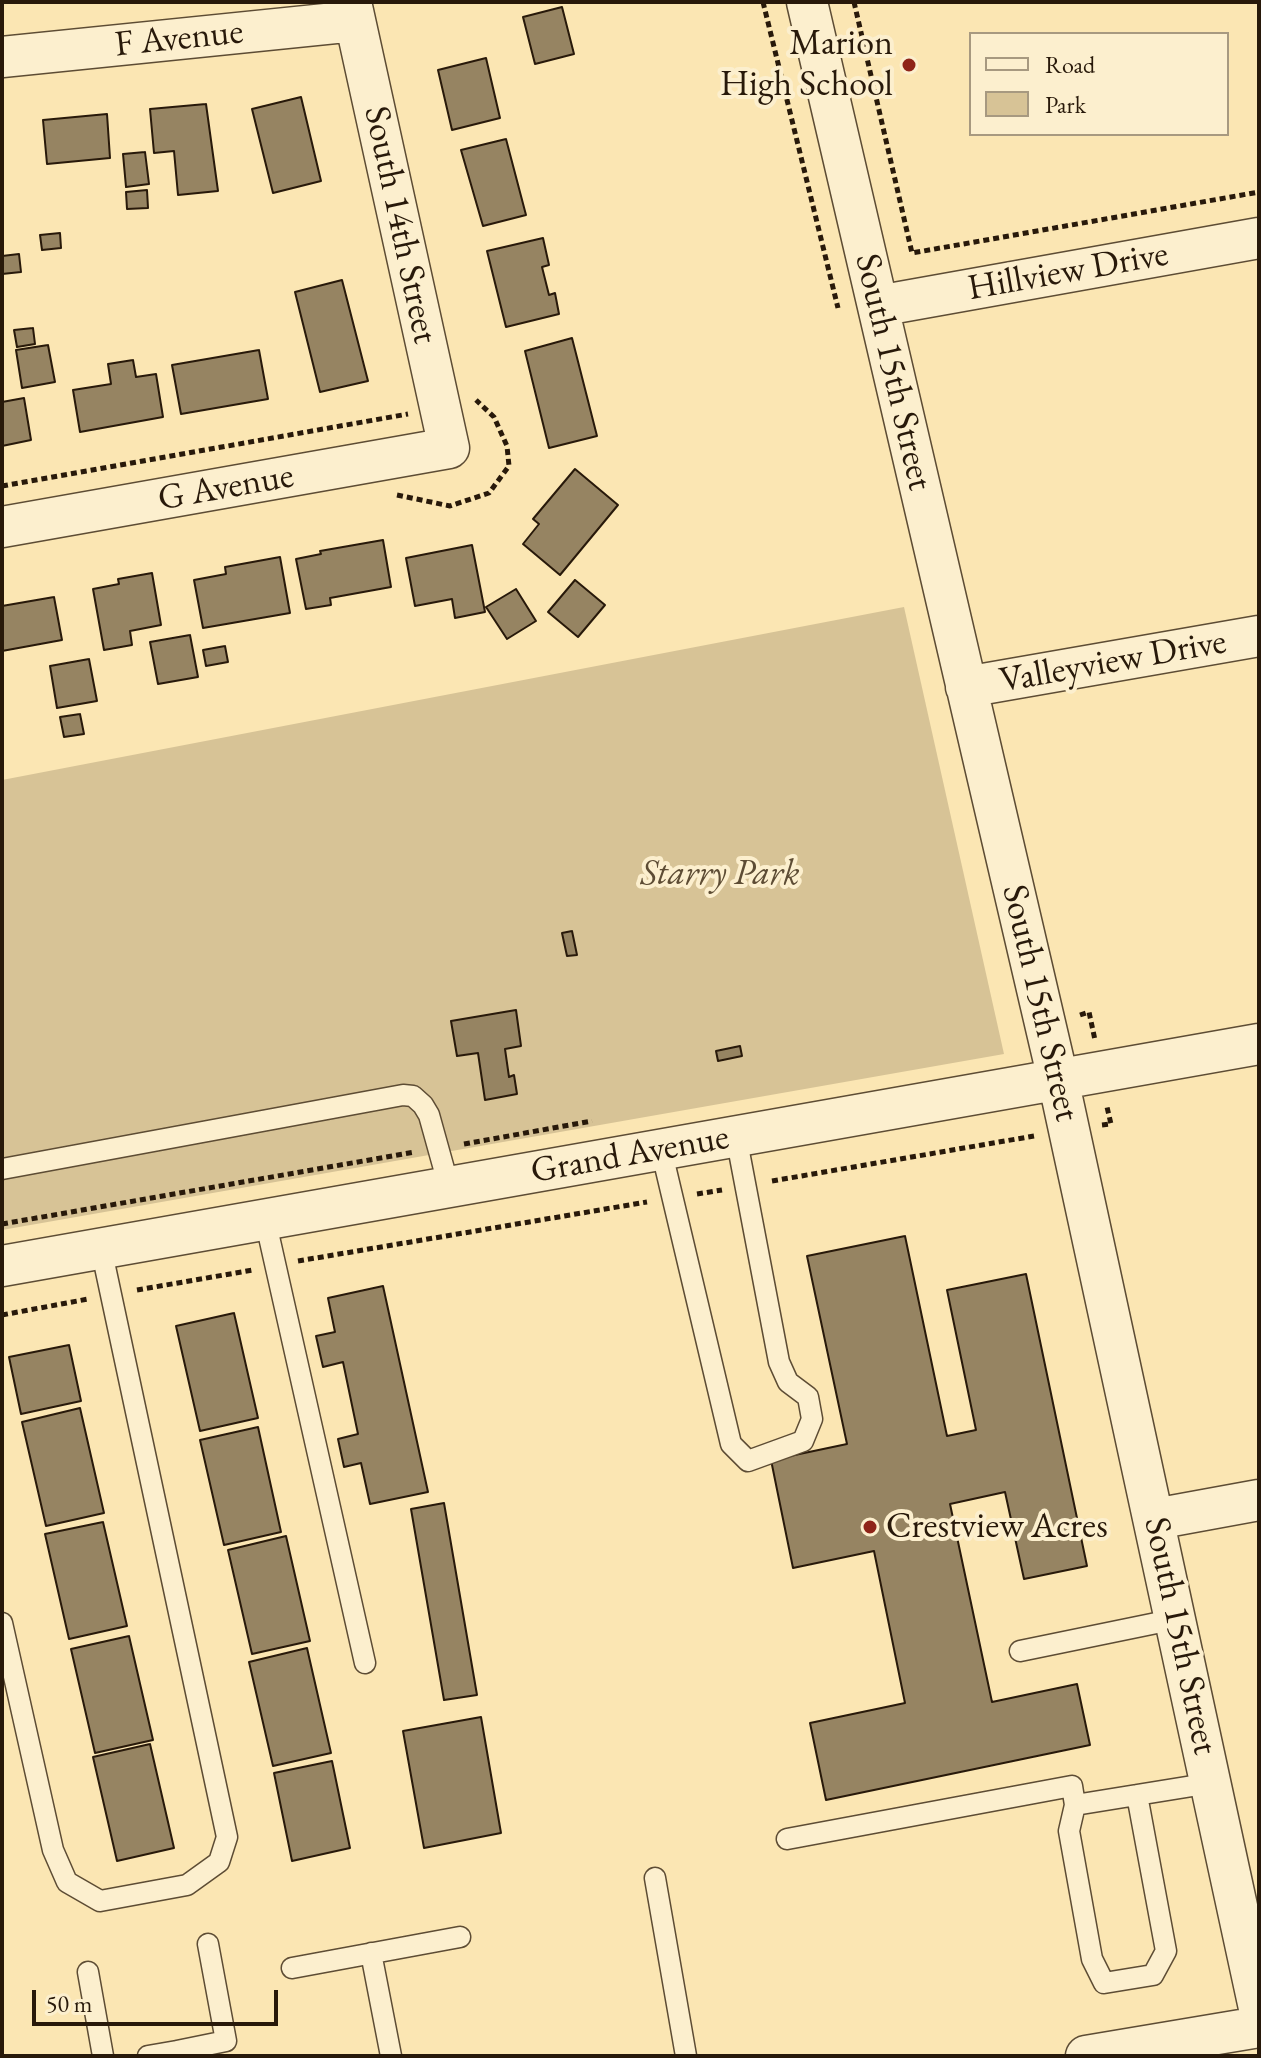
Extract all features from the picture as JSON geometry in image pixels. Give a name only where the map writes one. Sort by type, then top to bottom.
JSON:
[{"type":"street","name":"South 15th Street","points":[[807,2],[1058,1079],[1259,2008]]},
{"type":"street","name":"F Avenue","points":[[2,57],[353,12]]},
{"type":"street","name":"South 14th Street","points":[[353,12],[449,448]]},
{"type":"street","name":"Hillview Drive","points":[[878,306],[1259,238]]},
{"type":"street","name":"G Avenue","points":[[2,527],[449,448]]},
{"type":"street","name":"Valleyview Drive","points":[[966,687],[1259,636]]},
{"type":"street","name":"Grand Avenue","points":[[2,1266],[1259,1044]]},
{"type":"street","points":[[1155,1519],[1259,1500]]},
{"type":"street","points":[[1086,2056],[1259,2027]]},
{"type":"lane","points":[[2,1169],[403,1095],[413,1096],[423,1105],[449,1187]]},
{"type":"lane","points":[[661,1149],[731,1444],[748,1461],[803,1441],[812,1419],[808,1397],[788,1382],[779,1362],[736,1136]]},
{"type":"lane","points":[[265,1219],[365,1663]]},
{"type":"lane","points":[[2,1623],[53,1850],[67,1882],[100,1901],[187,1885],[219,1862],[227,1837],[101,1248]]},
{"type":"lane","points":[[1020,1651],[1176,1619]]},
{"type":"lane","points":[[1075,1805],[1211,1783]]},
{"type":"lane","points":[[787,1839],[1072,1786],[1075,1805],[1069,1831],[1092,1959],[1104,1983],[1153,1975],[1166,1951],[1137,1795]]},
{"type":"lane","points":[[655,1878],[686,2056]]},
{"type":"lane","points":[[292,1968],[460,1937]]},
{"type":"lane","points":[[148,2056],[178,2054],[226,2041],[208,1944]]},
{"type":"lane","points":[[371,1953],[391,2056]]},
{"type":"lane","points":[[88,1972],[103,2056]]},
{"type":"path","points":[[763,2],[839,313]]},
{"type":"path","points":[[854,2],[912,253],[1259,192]]},
{"type":"path","points":[[382,498],[397,495],[450,506],[489,493],[509,466],[507,446],[494,417],[472,396]]},
{"type":"path","points":[[2,486],[412,413]]},
{"type":"path","points":[[1071,1017],[1089,1012],[1096,1041]]},
{"type":"path","points":[[2,1224],[593,1121]]},
{"type":"path","points":[[2,1315],[1036,1136],[1038,1147]]},
{"type":"green space","name":"Starry Park","points":[[904,607],[1004,1054],[2,1230],[2,780]]},
{"type":"building","points":[[562,7],[574,54],[535,64],[523,17]]},
{"type":"building","points":[[486,58],[500,118],[452,130],[438,70]]},
{"type":"building","points":[[301,97],[321,181],[273,193],[252,109]]},
{"type":"building","points":[[206,104],[218,191],[178,195],[174,151],[154,153],[150,109]]},
{"type":"building","points":[[107,114],[110,158],[47,164],[43,120]]},
{"type":"building","points":[[506,139],[526,215],[483,226],[461,150]]},
{"type":"building","points":[[145,152],[149,184],[126,187],[123,154]]},
{"type":"building","points":[[147,190],[148,208],[127,209],[126,192]]},
{"type":"building","points":[[60,233],[61,248],[42,250],[40,235]]},
{"type":"building","points":[[543,238],[549,265],[542,267],[549,295],[555,293],[559,314],[506,327],[487,251]]},
{"type":"building","points":[[19,254],[21,272],[2,274],[2,256]]},
{"type":"building","points":[[342,280],[368,381],[320,392],[295,292]]},
{"type":"building","points":[[33,328],[35,344],[17,347],[14,330]]},
{"type":"building","points":[[572,338],[597,436],[549,448],[525,351]]},
{"type":"building","points":[[48,345],[55,382],[22,388],[16,350]]},
{"type":"building","points":[[259,350],[268,399],[181,414],[172,365]]},
{"type":"building","points":[[133,360],[136,377],[156,374],[163,417],[80,432],[73,390],[111,384],[108,364]]},
{"type":"building","points":[[24,398],[31,440],[2,446],[2,402]]},
{"type":"building","points":[[575,469],[618,505],[560,575],[523,544],[539,524],[533,519]]},
{"type":"building","points":[[383,540],[391,587],[330,598],[331,605],[306,609],[296,559],[321,554],[320,551]]},
{"type":"building","points":[[472,545],[485,612],[455,618],[452,599],[415,606],[406,558]]},
{"type":"building","points":[[280,557],[290,613],[203,628],[194,580],[226,574],[225,567]]},
{"type":"building","points":[[152,573],[161,625],[130,631],[132,645],[104,650],[93,589],[119,584],[118,579]]},
{"type":"building","points":[[575,580],[605,605],[578,637],[548,612]]},
{"type":"building","points":[[516,589],[536,621],[507,639],[486,607]]},
{"type":"building","points":[[54,597],[62,640],[2,651],[2,606]]},
{"type":"building","points":[[190,635],[198,677],[158,684],[150,642]]},
{"type":"building","points":[[225,646],[228,662],[206,666],[203,650]]},
{"type":"building","points":[[89,659],[97,701],[57,708],[50,666]]},
{"type":"building","points":[[80,714],[84,734],[64,737],[60,717]]},
{"type":"building","points":[[572,931],[577,955],[567,956],[562,933]]},
{"type":"building","points":[[516,1010],[521,1046],[505,1049],[509,1077],[514,1075],[517,1094],[485,1100],[478,1053],[457,1056],[451,1021]]},
{"type":"building","points":[[740,1046],[742,1056],[718,1061],[716,1051]]},
{"type":"building","name":"Crestview Acres","points":[[905,1236],[947,1436],[976,1430],[947,1290],[1026,1274],[1087,1566],[1024,1579],[1005,1492],[950,1504],[992,1702],[1077,1684],[1090,1745],[826,1800],[810,1723],[905,1703],[874,1551],[793,1568],[771,1460],[847,1444],[807,1256]]},
{"type":"building","points":[[383,1286],[428,1492],[370,1504],[361,1463],[344,1467],[338,1439],[358,1434],[343,1362],[323,1367],[316,1336],[335,1332],[328,1298]]},
{"type":"building","points":[[234,1313],[258,1418],[200,1431],[176,1326]]},
{"type":"building","points":[[69,1345],[81,1401],[21,1414],[9,1357]]},
{"type":"building","points":[[80,1408],[104,1513],[46,1526],[22,1422]]},
{"type":"building","points":[[258,1427],[281,1532],[224,1545],[200,1440]]},
{"type":"building","points":[[444,1503],[477,1695],[444,1700],[411,1509]]},
{"type":"building","points":[[103,1522],[127,1626],[69,1639],[45,1534]]},
{"type":"building","points":[[286,1536],[310,1641],[252,1654],[228,1550]]},
{"type":"building","points":[[129,1636],[153,1740],[95,1753],[71,1649]]},
{"type":"building","points":[[307,1648],[331,1753],[273,1766],[249,1662]]},
{"type":"building","points":[[481,1717],[501,1833],[424,1848],[403,1731]]},
{"type":"building","points":[[150,1744],[174,1848],[117,1861],[93,1757]]},
{"type":"building","points":[[332,1761],[350,1848],[292,1861],[274,1773]]},
{"type":"place","name":"Marion High School","points":[[909,65]]},
{"type":"place","name":"Crestview Acres","points":[[870,1527]]}]
